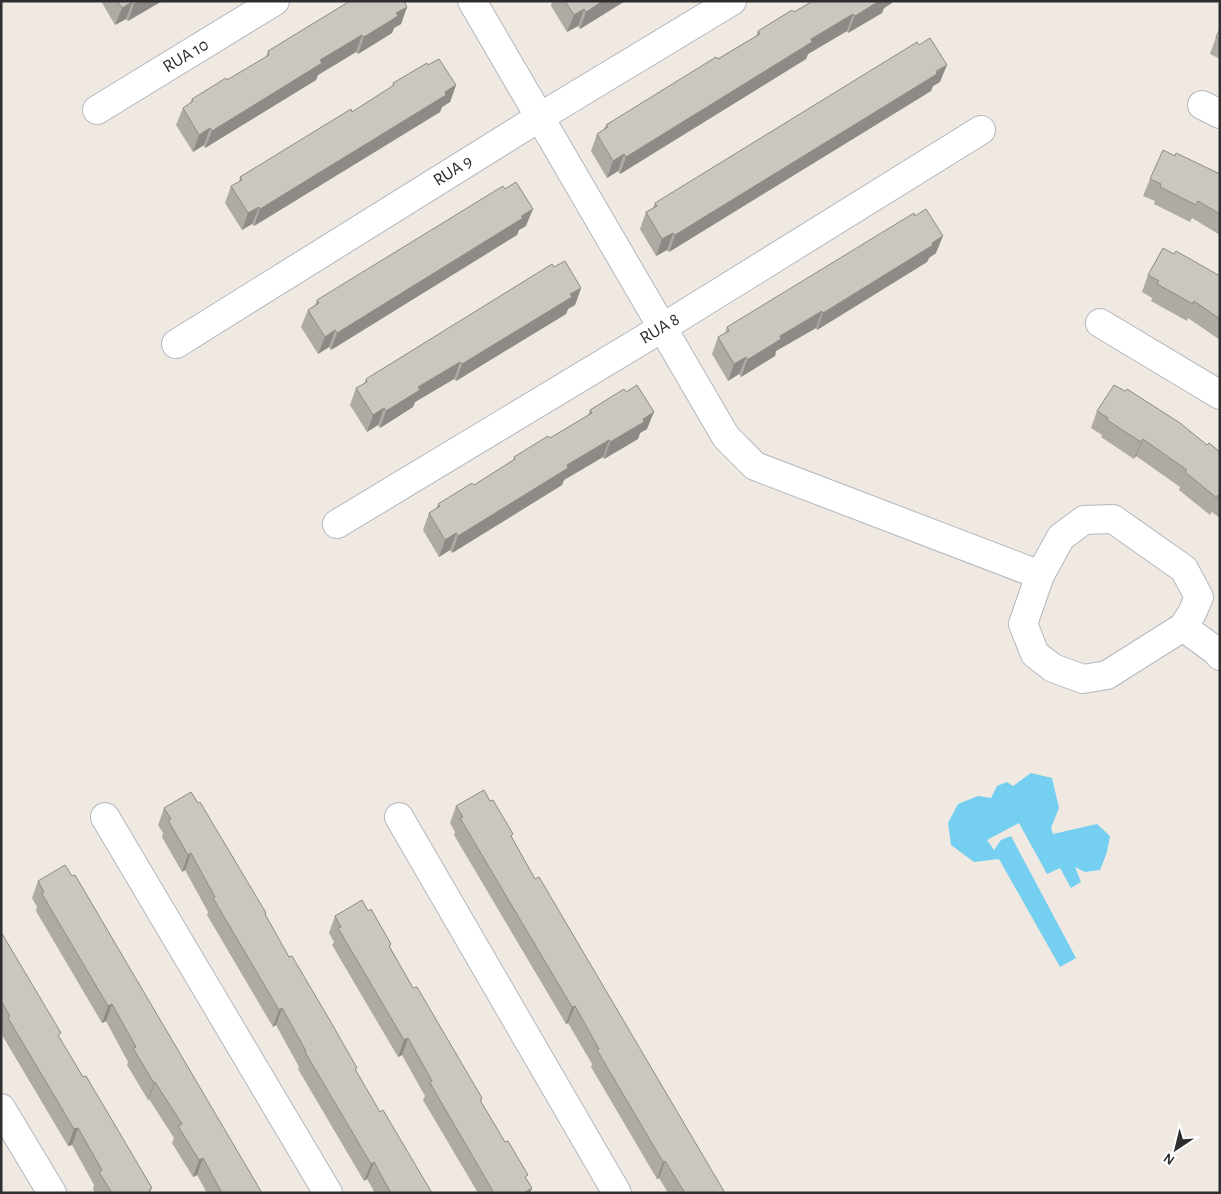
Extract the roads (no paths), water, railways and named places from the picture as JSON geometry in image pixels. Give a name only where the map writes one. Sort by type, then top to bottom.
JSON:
[{"type":"street","name":"RUA 10","points":[[97,110],[275,1]]},
{"type":"street","points":[[472,1],[726,438],[755,466],[1040,575]]},
{"type":"street","name":"RUA 9","points":[[176,344],[540,117],[732,1]]},
{"type":"street","name":"RUA 8","points":[[337,524],[662,328],[981,130]]},
{"type":"street","points":[[1100,323],[1220,395]]},
{"type":"street","points":[[1114,519],[1184,569],[1209,603],[1192,613],[1183,627],[1106,675],[1083,679],[1053,668],[1035,654],[1023,624],[1040,575],[1061,537],[1084,520],[1114,519]]},
{"type":"street","points":[[1183,627],[1220,656]]},
{"type":"street","points":[[105,816],[328,1193]]},
{"type":"street","points":[[399,817],[617,1193]]},
{"type":"street","points":[[1,1108],[52,1193]]},
{"type":"water","points":[[1031,773],[1052,778],[1059,808],[1051,828],[1053,834],[1097,824],[1110,836],[1107,852],[1100,870],[1085,872],[1075,867],[1081,882],[1071,888],[1060,868],[1047,874],[1019,823],[987,840],[994,850],[1001,840],[1011,836],[1076,958],[1060,967],[999,859],[974,862],[951,845],[948,823],[958,804],[978,796],[991,798],[997,786],[1007,782],[1013,786]]}]
